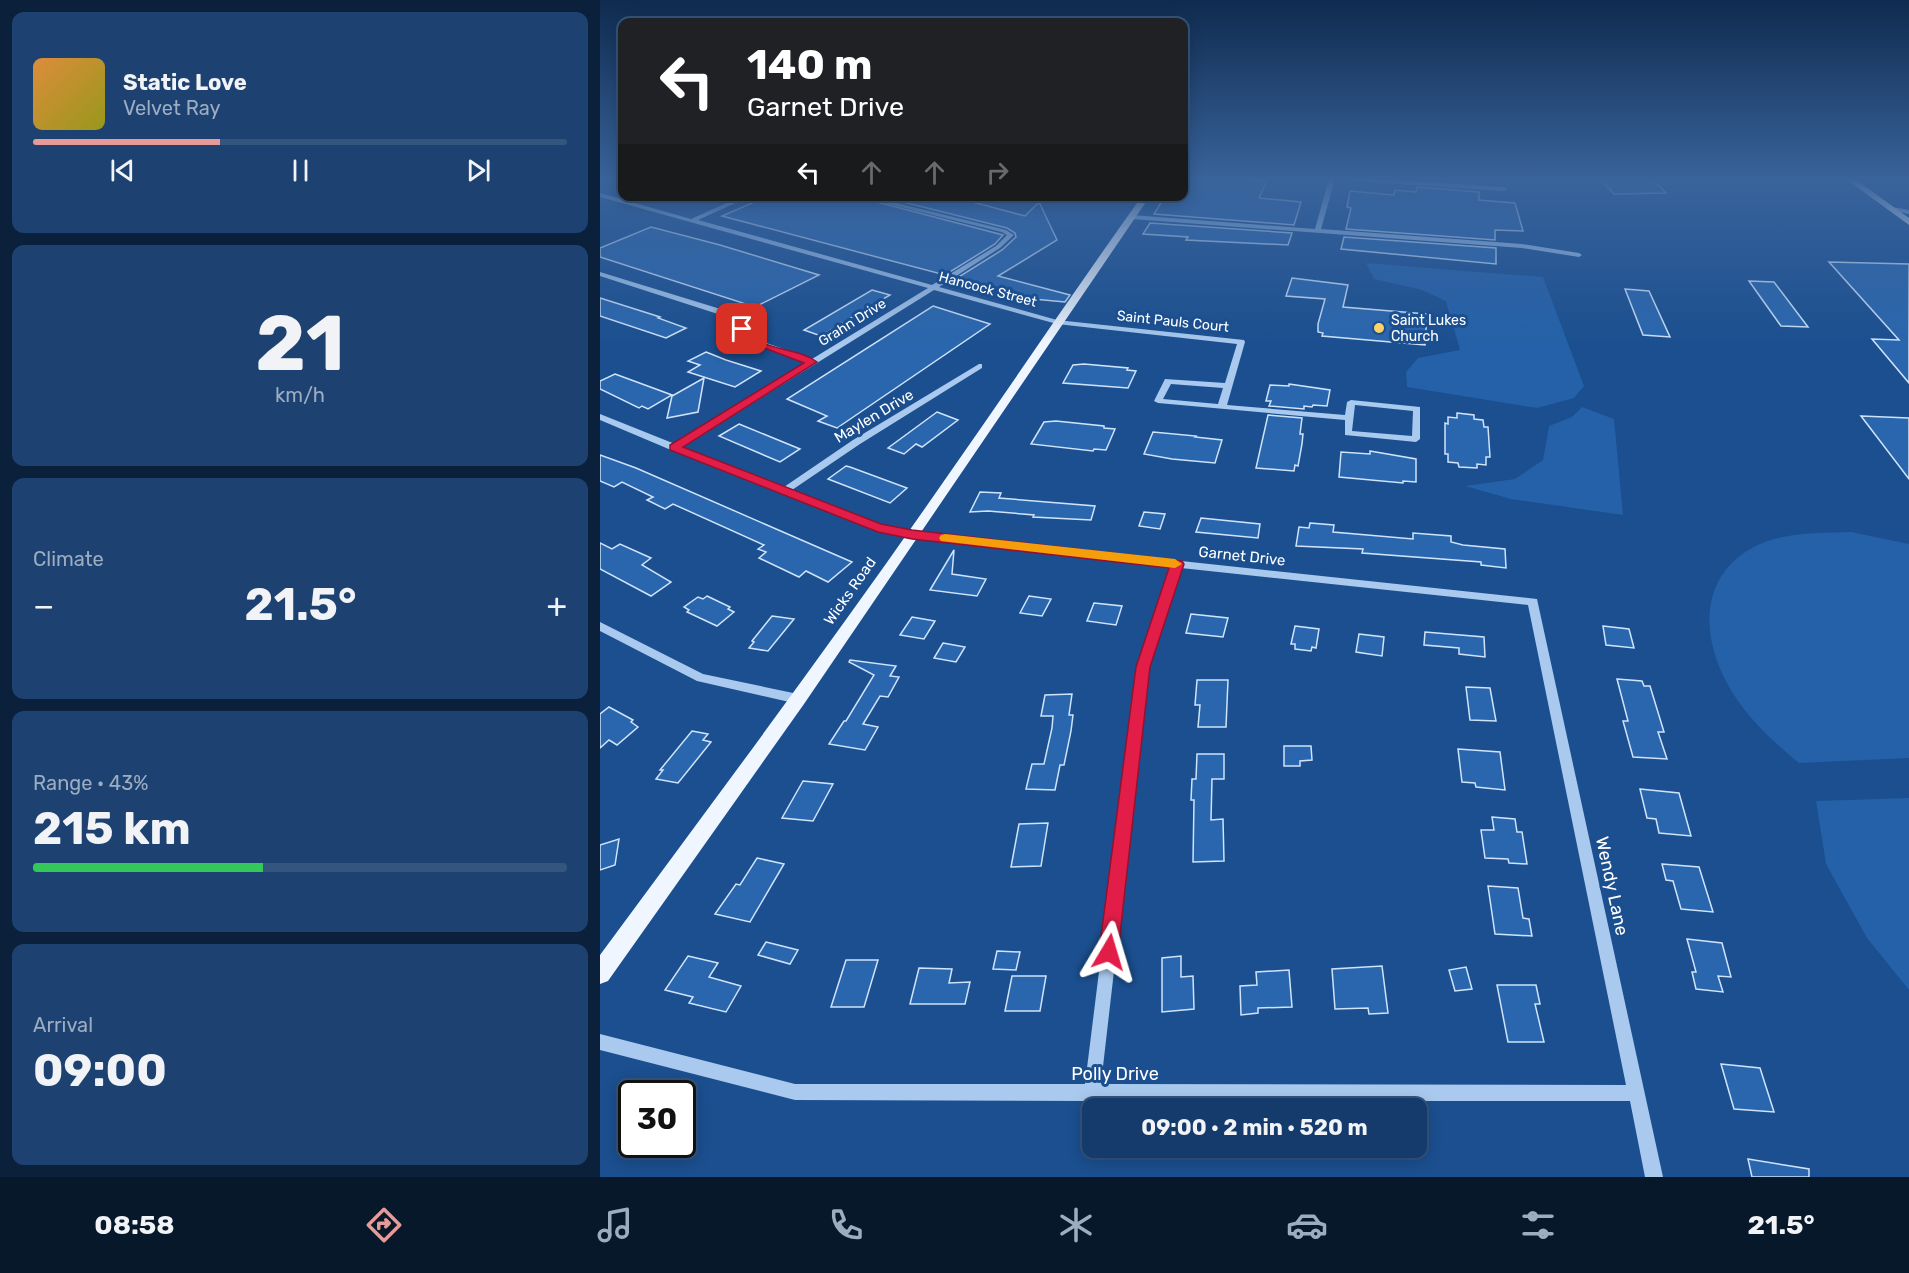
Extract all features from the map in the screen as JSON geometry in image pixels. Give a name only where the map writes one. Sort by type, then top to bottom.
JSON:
[{"type":"main road","name":"Wicks Road","points":[[600,973],[798,699],[1120,234]]},
{"type":"street","name":"Hancock Street","points":[[744,234],[1057,322]]},
{"type":"street","name":"Grahn Drive","points":[[674,448],[998,247],[1011,235],[1009,234]]},
{"type":"street","points":[[1357,234],[1522,246],[1579,255]]},
{"type":"street","points":[[600,274],[724,314],[736,320],[746,338],[812,362]]},
{"type":"street","name":"Saint Pauls Court","points":[[1057,322],[1241,342],[1222,406]]},
{"type":"street","name":"Maylen Drive","points":[[785,491],[831,458],[893,422],[979,366]]},
{"type":"street","points":[[1228,386],[1168,381],[1158,401],[1349,418]]},
{"type":"street","points":[[1351,402],[1417,409],[1416,439],[1348,433],[1349,418],[1351,402]]},
{"type":"street","name":"Garnet Drive","points":[[600,417],[878,528],[912,535],[1533,602]]},
{"type":"street","points":[[1092,1094],[1143,667],[1177,564]]},
{"type":"street","name":"Wendy Lane","points":[[1533,602],[1654,1177]]},
{"type":"street","points":[[600,626],[701,678],[798,699]]},
{"type":"street","name":"Polly Drive","points":[[600,1042],[795,1092],[1636,1093]]},
{"type":"shaded area","points":[[1366,263],[1543,277],[1584,386],[1574,398],[1537,408],[1407,387],[1406,372],[1418,358],[1460,350],[1446,301],[1422,290],[1374,279]]},
{"type":"shaded area","points":[[1582,407],[1614,419],[1623,515],[1511,499],[1465,486],[1515,479],[1543,460],[1549,426],[1572,417]]},
{"type":"shaded area","points":[[1851,532],[1909,544],[1909,758],[1799,763],[1760,727],[1742,707],[1728,685],[1712,645],[1711,605],[1716,587],[1726,570],[1740,556],[1760,544],[1793,535]]},
{"type":"shaded area","points":[[1909,798],[1909,990],[1867,938],[1826,864],[1816,801]]},
{"type":"building","points":[[634,234],[678,234],[819,275],[755,307],[600,257],[600,248]]},
{"type":"building","points":[[790,234],[1003,235],[995,244],[945,275]]},
{"type":"building","points":[[1015,234],[1054,234],[1057,240],[998,276],[1070,295],[1065,302],[1033,299],[957,278],[1002,250],[1016,237]]},
{"type":"building","points":[[1143,234],[1292,234],[1288,245],[1186,240],[1188,237]]},
{"type":"building","points":[[1413,234],[1495,234],[1495,240]]},
{"type":"building","points":[[1344,237],[1496,248],[1496,264],[1341,249]]},
{"type":"building","points":[[1829,262],[1909,264],[1909,383],[1872,339],[1899,340]]},
{"type":"building","points":[[1292,278],[1348,285],[1343,307],[1427,314],[1425,345],[1322,336],[1323,333],[1318,332],[1318,324],[1325,299],[1286,296]]},
{"type":"building","points":[[1749,281],[1774,282],[1808,327],[1781,326]]},
{"type":"building","points":[[1625,289],[1649,291],[1670,337],[1643,335]]},
{"type":"building","points":[[872,290],[890,295],[821,336],[804,330]]},
{"type":"building","points":[[600,298],[660,317],[658,318],[686,328],[666,338],[600,316]]},
{"type":"building","points":[[933,306],[990,324],[837,428],[818,421],[827,416],[787,399]]},
{"type":"building","points":[[706,352],[761,371],[735,387],[688,372],[700,365],[688,361]]},
{"type":"building","points":[[1073,365],[1128,368],[1127,370],[1136,371],[1128,388],[1063,383]]},
{"type":"building","points":[[615,374],[672,395],[648,409],[642,406],[639,408],[600,389],[600,381]]},
{"type":"building","points":[[704,378],[698,412],[667,418],[672,396]]},
{"type":"building","points":[[1289,384],[1330,390],[1327,406],[1304,406],[1304,409],[1269,406],[1271,401],[1266,401],[1270,385],[1289,386]]},
{"type":"building","points":[[937,412],[958,420],[922,447],[916,444],[904,454],[888,448]]},
{"type":"building","points":[[1457,413],[1474,415],[1474,419],[1483,420],[1484,427],[1488,427],[1490,457],[1486,457],[1486,465],[1477,464],[1477,468],[1459,467],[1458,463],[1448,462],[1448,454],[1445,454],[1445,423],[1448,424],[1448,417],[1457,418]]},
{"type":"building","points":[[1268,415],[1302,418],[1300,434],[1303,434],[1302,444],[1298,466],[1295,465],[1294,471],[1256,468]]},
{"type":"building","points":[[1861,416],[1909,418],[1909,479]]},
{"type":"building","points":[[1056,421],[1115,429],[1106,450],[1094,449],[1093,451],[1031,444],[1044,422]]},
{"type":"building","points":[[739,424],[800,449],[780,462],[719,436]]},
{"type":"building","points":[[1153,432],[1222,440],[1215,463],[1172,459],[1144,454]]},
{"type":"building","points":[[1370,451],[1416,459],[1416,482],[1403,481],[1403,483],[1339,477],[1341,452],[1370,454]]},
{"type":"building","points":[[600,455],[636,468],[852,562],[828,582],[806,571],[799,577],[759,558],[766,552],[758,549],[764,545],[673,504],[665,509],[647,500],[653,497],[622,482],[614,487],[600,481]]},
{"type":"building","points":[[846,466],[907,488],[890,503],[828,479]]},
{"type":"building","points":[[980,492],[1001,493],[999,498],[1095,506],[1091,520],[1033,517],[1034,515],[988,511],[970,512]]},
{"type":"building","points":[[1144,512],[1165,514],[1160,529],[1139,526]]},
{"type":"building","points":[[1201,518],[1260,524],[1258,538],[1196,532]]},
{"type":"building","points":[[1310,523],[1334,525],[1333,532],[1413,539],[1413,533],[1451,536],[1451,542],[1463,545],[1505,549],[1506,568],[1481,565],[1481,562],[1362,553],[1363,549],[1296,546],[1299,527],[1309,528]]},
{"type":"building","points":[[600,543],[612,549],[620,544],[651,558],[642,565],[671,582],[651,596],[600,569]]},
{"type":"building","points":[[954,550],[952,574],[986,579],[977,596],[930,590]]},
{"type":"building","points":[[707,596],[730,607],[728,609],[734,612],[717,626],[687,612],[689,610],[684,607],[698,597],[703,599]]},
{"type":"building","points":[[1029,596],[1051,599],[1042,616],[1020,613]]},
{"type":"building","points":[[1094,603],[1122,606],[1116,625],[1087,621]]},
{"type":"building","points":[[1191,614],[1228,618],[1223,637],[1186,633]]},
{"type":"building","points":[[772,616],[794,619],[768,651],[749,648],[754,642],[752,641]]},
{"type":"building","points":[[912,617],[935,621],[924,639],[900,635]]},
{"type":"building","points":[[1295,626],[1319,629],[1316,648],[1312,647],[1311,651],[1295,649],[1295,644],[1291,644]]},
{"type":"building","points":[[1603,626],[1629,629],[1634,648],[1606,645]]},
{"type":"building","points":[[1425,632],[1484,637],[1485,657],[1459,654],[1459,648],[1424,645]]},
{"type":"building","points":[[1359,634],[1384,637],[1382,656],[1356,652]]},
{"type":"building","points":[[943,643],[965,647],[956,662],[934,658]]},
{"type":"building","points":[[850,660],[896,666],[890,676],[899,677],[888,697],[880,696],[863,724],[878,727],[865,750],[829,744],[874,675],[849,662]]},
{"type":"building","points":[[1617,679],[1642,681],[1644,686],[1650,686],[1664,732],[1658,732],[1667,759],[1633,757],[1623,721],[1628,721]]},
{"type":"building","points":[[1197,680],[1228,680],[1226,727],[1198,727],[1200,705],[1195,705]]},
{"type":"building","points":[[1466,687],[1490,688],[1496,721],[1470,720]]},
{"type":"building","points":[[1072,694],[1069,715],[1073,715],[1071,731],[1064,765],[1060,765],[1055,790],[1026,789],[1032,764],[1044,764],[1052,728],[1053,716],[1041,716],[1045,695]]},
{"type":"building","points":[[609,707],[633,720],[631,722],[638,727],[617,745],[609,740],[600,748],[600,714]]},
{"type":"building","points":[[692,731],[708,734],[703,740],[711,742],[678,783],[656,779],[663,770],[660,770]]},
{"type":"building","points":[[1284,746],[1311,746],[1312,760],[1300,761],[1300,766],[1284,766]]},
{"type":"building","points":[[1458,749],[1500,752],[1505,790],[1476,787],[1475,783],[1462,782]]},
{"type":"building","points":[[1197,754],[1224,754],[1224,779],[1212,779],[1211,820],[1223,819],[1224,861],[1193,862],[1194,800],[1191,800],[1192,779],[1196,779]]},
{"type":"building","points":[[803,781],[833,784],[813,821],[782,818]]},
{"type":"building","points":[[1640,789],[1679,793],[1691,836],[1659,833],[1656,819],[1647,818]]},
{"type":"building","points":[[1492,817],[1515,819],[1517,832],[1522,832],[1527,864],[1509,863],[1508,859],[1485,858],[1481,830],[1494,830]]},
{"type":"building","points":[[1048,823],[1041,866],[1011,867],[1019,824]]},
{"type":"building","points":[[619,839],[615,865],[600,870],[600,845]]},
{"type":"building","points":[[757,858],[784,864],[750,922],[715,914],[736,884],[740,885]]},
{"type":"building","points":[[1662,864],[1699,867],[1713,912],[1681,909],[1673,881],[1666,880]]},
{"type":"building","points":[[1488,886],[1518,888],[1523,918],[1529,919],[1532,936],[1495,934]]},
{"type":"building","points":[[1687,939],[1722,943],[1731,977],[1718,976],[1723,992],[1696,989],[1692,972],[1696,972]]},
{"type":"building","points":[[766,942],[798,950],[790,964],[758,955]]},
{"type":"building","points":[[997,951],[1020,952],[1016,970],[993,969]]},
{"type":"building","points":[[688,956],[718,963],[709,977],[741,986],[726,1012],[689,1003],[693,997],[665,990]]},
{"type":"building","points":[[1181,956],[1181,977],[1193,976],[1194,1009],[1162,1012],[1162,958]]},
{"type":"building","points":[[846,960],[878,960],[864,1007],[831,1007]]},
{"type":"building","points":[[1382,966],[1388,1013],[1369,1014],[1368,1008],[1335,1009],[1332,969]]},
{"type":"building","points":[[1466,967],[1472,989],[1455,991],[1449,970]]},
{"type":"building","points":[[919,968],[952,969],[949,983],[970,982],[965,1004],[910,1004]]},
{"type":"building","points":[[1289,970],[1292,1007],[1258,1008],[1258,1013],[1241,1015],[1240,986],[1257,985],[1256,972]]},
{"type":"building","points":[[1012,976],[1046,976],[1040,1011],[1005,1011]]},
{"type":"building","points":[[1497,985],[1536,985],[1540,1004],[1535,1004],[1544,1042],[1508,1042]]},
{"type":"building","points":[[1721,1064],[1760,1068],[1774,1112],[1734,1109]]},
{"type":"building","points":[[1748,1159],[1809,1169],[1809,1177],[1752,1177]]},
{"type":"slow traffic","points":[[945,538],[1175,564]]},
{"type":"place","name":"Saint Lukes Church","points":[[1379,328]]},
{"type":"route","points":[[742,329],[746,338],[760,345],[812,362],[674,448],[878,528],[912,535],[1177,564],[1143,667],[1109,952]]}]
